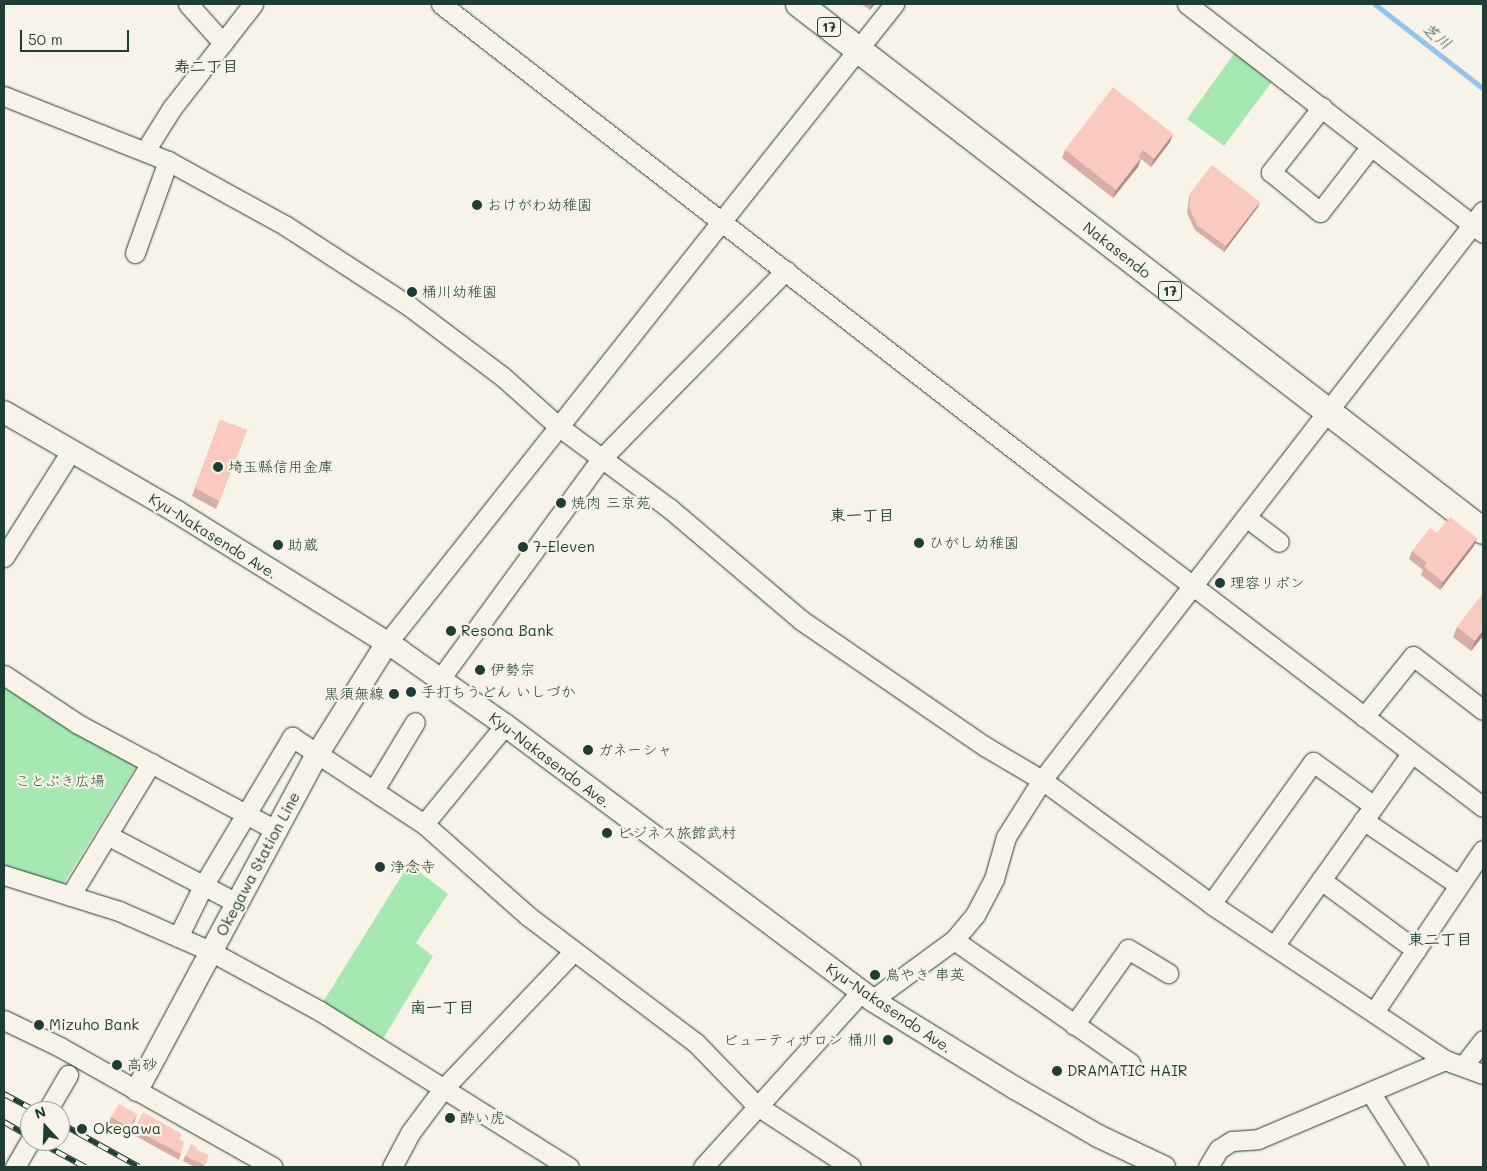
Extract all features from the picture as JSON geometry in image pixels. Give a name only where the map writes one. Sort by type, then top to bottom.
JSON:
[{"type":"highway","name":"Nakasendo","points":[[799,4],[864,43],[1333,407],[1483,531]]},
{"type":"highway","name":"Nakasendo","points":[[827,4],[864,43]]},
{"type":"highway","name":"Nakasendo","points":[[1333,407],[1483,514]]},
{"type":"main road","name":"Kyu-Nakasendo Ave.","points":[[4,412],[387,643],[505,725],[866,996],[1015,1088],[1098,1136],[1164,1167]]},
{"type":"main road","name":"Okegawa Station Line","points":[[138,1090],[210,951],[318,753],[387,643]]},
{"type":"street","points":[[188,4],[223,43]]},
{"type":"street","points":[[145,151],[172,108],[253,4]]},
{"type":"street","points":[[441,4],[1411,754],[1483,807]]},
{"type":"street","points":[[387,643],[894,4]]},
{"type":"street","points":[[703,1167],[756,1105],[866,996],[954,940],[975,915],[994,879],[1006,837],[1042,780],[1246,517],[1480,223],[1371,146],[1187,4]]},
{"type":"street","points":[[4,96],[168,161],[286,226],[409,306],[502,376],[558,426],[601,460],[668,508],[801,620],[986,747],[1042,780],[1210,904],[1446,1060],[1483,1074]]},
{"type":"street","points":[[1322,108],[1271,172],[1320,212],[1371,146]]},
{"type":"street","points":[[135,253],[168,161]]},
{"type":"street","points":[[440,679],[601,460],[786,270]]},
{"type":"street","points":[[4,557],[71,451]]},
{"type":"street","points":[[1246,517],[1279,542]]},
{"type":"street","points":[[1364,717],[1414,656],[1483,710]]},
{"type":"street","points":[[4,674],[78,724],[276,830]]},
{"type":"street","points":[[374,790],[415,722]]},
{"type":"street","points":[[424,824],[505,725]]},
{"type":"street","points":[[178,937],[203,886],[292,737],[424,824],[528,916],[573,952],[696,1043],[756,1105],[831,1162],[851,1167]]},
{"type":"street","points":[[1274,946],[1411,754]]},
{"type":"street","points":[[1210,904],[1313,762],[1369,813],[1459,885]]},
{"type":"street","points":[[70,896],[151,763]]},
{"type":"street","points":[[107,835],[237,903]]},
{"type":"street","points":[[1374,1012],[1483,850]]},
{"type":"street","points":[[4,875],[119,911],[210,951],[320,1011],[442,1090],[569,1167]]},
{"type":"street","points":[[1321,880],[1416,950]]},
{"type":"street","points":[[954,940],[1130,1063]]},
{"type":"street","points":[[1074,1025],[1128,949],[1168,973]]},
{"type":"street","points":[[392,1167],[410,1133],[442,1090],[573,952]]},
{"type":"street","points":[[4,1020],[138,1090],[273,1167]]},
{"type":"street","points":[[1464,1066],[1483,1040]]},
{"type":"street","points":[[1208,1167],[1219,1149],[1232,1141],[1258,1139],[1446,1060]]},
{"type":"street","points":[[53,1101],[68,1075]]},
{"type":"street","points":[[1370,1092],[1418,1167]]},
{"type":"street","points":[[15,1167],[24,1151]]},
{"type":"green space","points":[[1238,48],[1276,76],[1224,146],[1187,119]]},
{"type":"green space","name":"ことぶき広場","points":[[4,680],[138,763],[61,888],[4,870]]},
{"type":"green space","points":[[409,864],[448,894],[416,943],[433,956],[383,1039],[323,1002]]},
{"type":"building","points":[[1113,87],[1173,134],[1154,159],[1143,150],[1138,157],[1141,158],[1116,190],[1065,150]]},
{"type":"building","points":[[1212,165],[1260,202],[1226,246],[1197,225],[1189,207],[1191,192]]},
{"type":"building","name":"埼玉縣信用金庫","points":[[220,420],[247,430],[219,501],[195,488]]},
{"type":"building","points":[[1450,517],[1477,538],[1443,582],[1424,567],[1427,563],[1412,551],[1430,528],[1437,533]]},
{"type":"building","points":[[1483,593],[1483,630],[1475,641],[1457,627]]},
{"type":"building","points":[[119,1104],[137,1114],[130,1128],[111,1117]]},
{"type":"building","points":[[143,1112],[182,1134],[179,1139],[184,1142],[181,1154],[134,1129]]},
{"type":"building","points":[[191,1144],[197,1147],[196,1149],[209,1155],[204,1165],[185,1156]]},
{"type":"waterway","name":"芝川","points":[[1375,4],[1483,88]]},
{"type":"railway","points":[[4,1094],[20,1102]]},
{"type":"railway","points":[[4,1122],[20,1131]]},
{"type":"railway","points":[[70,1129],[139,1167]]},
{"type":"railway","points":[[55,1151],[85,1167]]},
{"type":"place","name":"おけがわ幼稚園","points":[[477,205]]},
{"type":"place","name":"桶川幼稚園","points":[[412,292]]},
{"type":"place","name":"埼玉縣信用金庫","points":[[218,467]]},
{"type":"place","name":"焼肉 三京苑","points":[[561,503]]},
{"type":"place","name":"ひがし幼稚園","points":[[919,543]]},
{"type":"place","name":"助蔵","points":[[278,545]]},
{"type":"place","name":"7-Eleven","points":[[523,547]]},
{"type":"place","name":"理容リボン","points":[[1220,583]]},
{"type":"place","name":"Resona Bank","points":[[451,631]]},
{"type":"place","name":"伊勢宗","points":[[480,670]]},
{"type":"place","name":"手打ちうどん いしづか","points":[[411,692]]},
{"type":"place","name":"黒須無線","points":[[394,694]]},
{"type":"place","name":"ガネーシャ","points":[[588,750]]},
{"type":"place","name":"ビジネス旅館武村","points":[[607,833]]},
{"type":"place","name":"浄念寺","points":[[380,867]]},
{"type":"place","name":"鳥やき 串英","points":[[875,975]]},
{"type":"place","name":"Mizuho Bank","points":[[39,1025]]},
{"type":"place","name":"ビューティサロン 桶川","points":[[888,1040]]},
{"type":"place","name":"高砂","points":[[117,1065]]},
{"type":"place","name":"DRAMATIC HAIR","points":[[1057,1071]]},
{"type":"place","name":"酔い虎","points":[[450,1118]]},
{"type":"place","name":"Okegawa","points":[[82,1129]]},
{"type":"district","name":"寿二丁目","points":[[206,66]]},
{"type":"district","name":"東一丁目","points":[[862,515]]},
{"type":"district","name":"東二丁目","points":[[1440,939]]},
{"type":"district","name":"南一丁目","points":[[442,1007]]}]
